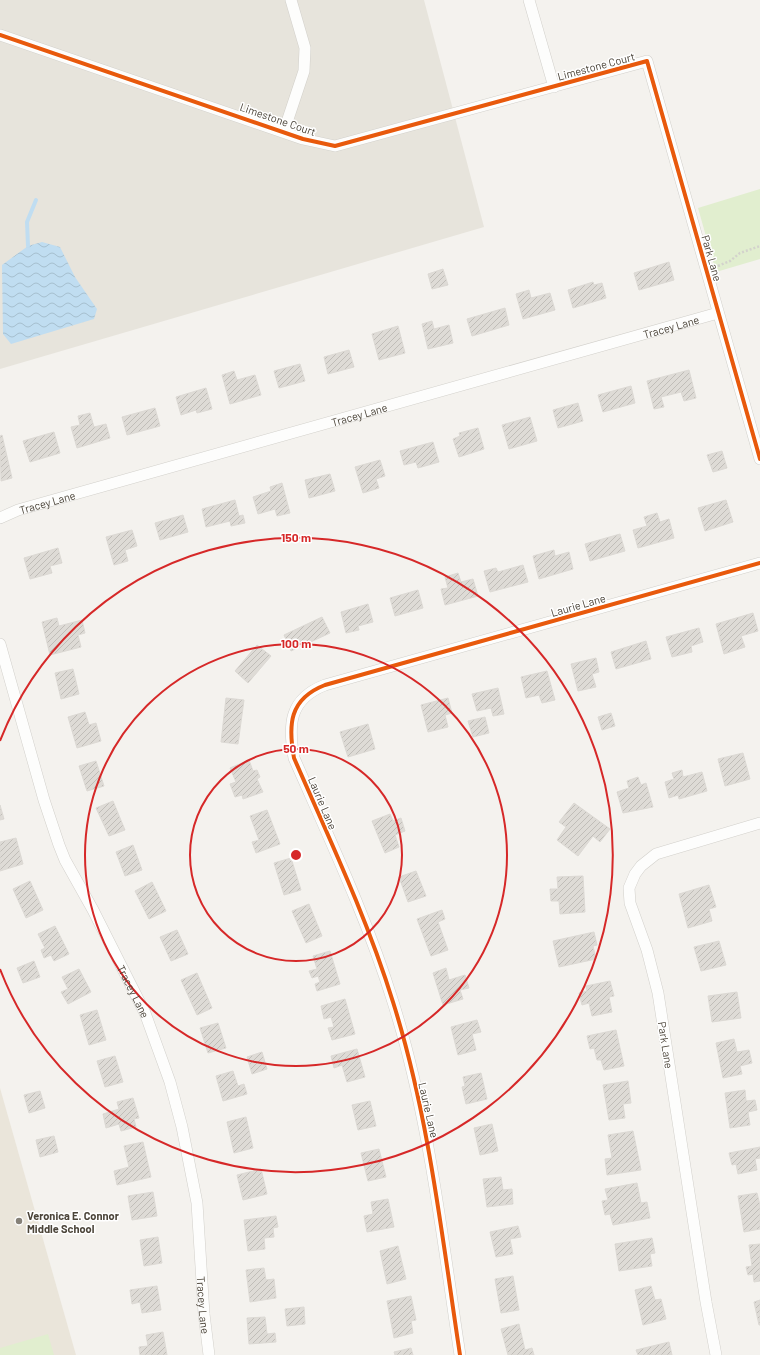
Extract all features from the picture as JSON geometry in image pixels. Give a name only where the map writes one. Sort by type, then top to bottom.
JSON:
[{"type":"street","points":[[284,131],[304,71],[305,48],[291,0]]},
{"type":"street","points":[[528,0],[554,87]]},
{"type":"street","name":"Limestone Court","points":[[0,35],[284,131],[303,139],[335,146],[647,61]]},
{"type":"street","name":"Park Lane","points":[[647,61],[760,459]]},
{"type":"street","name":"Tracey Lane","points":[[0,518],[18,510],[718,313]]},
{"type":"street","name":"Laurie Lane","points":[[460,1355],[431,1164],[419,1104],[402,1036],[375,948],[294,758],[291,736],[292,718],[300,700],[308,693],[325,685],[760,563]]},
{"type":"street","name":"Tracey Lane","points":[[0,644],[44,800],[65,860],[93,910],[145,1013],[170,1082],[182,1127],[197,1203],[204,1314],[209,1355]]},
{"type":"street","name":"Park Lane","points":[[716,1355],[705,1296],[658,993],[647,950],[630,903],[629,888],[641,866],[656,854],[760,823]]},
{"type":"path","points":[[714,267],[730,261],[740,253],[760,246]]},
{"type":"shaded area","points":[[0,0],[424,0],[484,227],[0,369]]},
{"type":"shaded area","name":"Veronica E. Connor Middle School","points":[[0,1088],[76,1355],[0,1355]]},
{"type":"green space","points":[[760,189],[760,259],[716,272],[698,208]]},
{"type":"green space","points":[[48,1334],[54,1355],[0,1355],[0,1348]]},
{"type":"water","points":[[42,242],[60,247],[75,277],[97,309],[94,319],[11,344],[3,334],[2,265],[28,246]]},
{"type":"building","points":[[669,262],[674,280],[639,290],[634,273]]},
{"type":"building","points":[[443,269],[448,285],[432,289],[428,274]]},
{"type":"building","points":[[593,282],[594,285],[602,283],[606,298],[573,308],[568,290]]},
{"type":"building","points":[[529,290],[531,298],[550,293],[555,310],[523,319],[516,294]]},
{"type":"building","points":[[505,308],[509,325],[472,336],[467,319]]},
{"type":"building","points":[[432,321],[434,329],[449,325],[453,343],[428,349],[422,324]]},
{"type":"building","points":[[398,326],[405,353],[379,360],[372,334]]},
{"type":"building","points":[[349,350],[354,367],[328,374],[324,357]]},
{"type":"building","points":[[300,364],[305,381],[279,388],[274,371]]},
{"type":"building","points":[[689,370],[696,398],[684,401],[681,392],[661,397],[664,407],[654,409],[647,381]]},
{"type":"building","points":[[234,371],[237,380],[255,375],[261,395],[230,404],[222,375]]},
{"type":"building","points":[[631,386],[635,403],[603,412],[598,395]]},
{"type":"building","points":[[206,388],[212,409],[197,413],[196,410],[181,415],[176,397]]},
{"type":"building","points":[[578,403],[583,421],[558,428],[553,410]]},
{"type":"building","points":[[155,408],[160,426],[127,435],[122,417]]},
{"type":"building","points":[[90,413],[94,427],[106,424],[110,438],[77,448],[71,427],[80,425],[78,416]]},
{"type":"building","points":[[530,417],[537,441],[509,449],[502,425]]},
{"type":"building","points":[[478,428],[484,449],[459,457],[453,439],[460,436],[459,433]]},
{"type":"building","points":[[54,432],[60,453],[30,462],[23,441]]},
{"type":"building","points":[[2,435],[12,478],[1,481],[0,436]]},
{"type":"building","points":[[433,442],[439,462],[418,468],[416,462],[404,465],[400,451]]},
{"type":"building","points":[[722,451],[727,468],[713,472],[707,455]]},
{"type":"building","points":[[380,460],[385,476],[376,479],[379,488],[363,493],[355,467]]},
{"type":"building","points":[[330,474],[335,491],[309,498],[305,480]]},
{"type":"building","points":[[282,483],[290,513],[277,516],[275,509],[258,514],[253,497],[271,491],[270,487]]},
{"type":"building","points":[[235,500],[239,516],[243,515],[245,523],[231,526],[230,521],[206,527],[202,509]]},
{"type":"building","points":[[726,500],[733,522],[705,531],[698,508]]},
{"type":"building","points":[[657,513],[660,522],[669,519],[674,538],[638,548],[633,530],[647,526],[644,517]]},
{"type":"building","points":[[183,515],[188,532],[160,540],[155,523]]},
{"type":"building","points":[[132,530],[137,546],[125,550],[128,561],[114,565],[106,537]]},
{"type":"building","points":[[620,534],[625,551],[590,561],[585,544]]},
{"type":"building","points":[[58,548],[62,563],[50,566],[52,573],[30,579],[24,558]]},
{"type":"building","points":[[554,550],[555,556],[569,552],[573,569],[539,579],[533,556]]},
{"type":"building","points":[[523,565],[528,582],[490,592],[484,571],[496,568],[498,572]]},
{"type":"building","points":[[458,573],[461,582],[473,579],[478,596],[445,605],[441,589],[448,588],[445,577]]},
{"type":"building","points":[[418,590],[423,608],[395,616],[390,598]]},
{"type":"building","points":[[368,604],[373,622],[358,626],[359,630],[346,633],[341,612]]},
{"type":"building","points":[[753,613],[758,631],[741,636],[745,647],[724,654],[716,624]]},
{"type":"building","points":[[322,617],[330,633],[291,651],[284,635]]},
{"type":"building","points":[[57,618],[59,626],[82,620],[85,633],[78,635],[81,647],[50,655],[42,622]]},
{"type":"building","points":[[699,628],[703,642],[691,646],[692,652],[672,657],[666,637]]},
{"type":"building","points":[[646,641],[651,659],[616,669],[611,652]]},
{"type":"building","points":[[257,645],[271,656],[248,683],[235,671]]},
{"type":"building","points":[[596,658],[599,672],[592,674],[596,687],[578,691],[571,664]]},
{"type":"building","points":[[73,669],[79,694],[61,699],[55,673]]},
{"type":"building","points":[[547,671],[555,700],[542,703],[539,695],[526,698],[521,677]]},
{"type":"building","points":[[498,688],[504,714],[493,716],[491,708],[477,711],[472,694]]},
{"type":"building","points":[[226,698],[244,700],[238,744],[221,742]]},
{"type":"building","points":[[448,698],[452,713],[445,715],[448,727],[428,732],[421,705]]},
{"type":"building","points":[[85,712],[89,725],[96,723],[101,741],[77,748],[68,717]]},
{"type":"building","points":[[611,713],[615,726],[602,730],[598,717]]},
{"type":"building","points":[[485,717],[489,733],[473,737],[468,721]]},
{"type":"building","points":[[368,724],[375,749],[348,757],[340,732]]},
{"type":"building","points":[[743,753],[750,779],[725,786],[718,759]]},
{"type":"building","points":[[249,760],[253,771],[257,770],[260,777],[257,779],[263,792],[243,799],[242,795],[235,797],[230,784],[236,782],[230,768]]},
{"type":"building","points":[[96,761],[104,786],[87,791],[79,766]]},
{"type":"building","points":[[682,770],[683,777],[702,772],[707,791],[679,799],[678,795],[669,798],[665,782],[674,779],[672,773]]},
{"type":"building","points":[[638,777],[641,785],[646,783],[653,807],[623,813],[617,792],[629,788],[627,781]]},
{"type":"building","points":[[113,801],[125,830],[109,836],[96,808]]},
{"type":"building","points":[[574,803],[610,829],[600,842],[593,836],[578,856],[557,840],[566,827],[559,822]]},
{"type":"building","points":[[0,805],[4,819],[0,820]]},
{"type":"building","points":[[267,810],[280,844],[256,853],[252,842],[259,840],[250,816]]},
{"type":"building","points":[[390,814],[393,821],[401,818],[405,831],[395,835],[399,847],[385,853],[372,821]]},
{"type":"building","points":[[16,838],[23,864],[0,871],[0,842]]},
{"type":"building","points":[[133,845],[142,870],[125,876],[116,852]]},
{"type":"building","points":[[291,858],[301,890],[284,895],[274,863]]},
{"type":"building","points":[[416,871],[426,896],[408,902],[399,877]]},
{"type":"building","points":[[583,876],[585,912],[560,914],[559,901],[551,901],[550,889],[558,889],[557,877]]},
{"type":"building","points":[[30,881],[43,910],[26,918],[13,889]]},
{"type":"building","points":[[152,882],[166,911],[149,919],[135,891]]},
{"type":"building","points":[[709,885],[716,907],[709,909],[712,921],[688,928],[679,894]]},
{"type":"building","points":[[309,904],[322,936],[306,943],[292,911]]},
{"type":"building","points":[[442,910],[445,919],[438,922],[448,950],[431,956],[417,919]]},
{"type":"building","points":[[55,926],[69,954],[54,961],[51,955],[44,958],[41,950],[45,948],[38,934]]},
{"type":"building","points":[[177,930],[188,954],[171,961],[160,937]]},
{"type":"building","points":[[594,932],[597,945],[593,946],[596,959],[559,967],[553,941]]},
{"type":"building","points":[[719,941],[726,965],[701,971],[694,947]]},
{"type":"building","points":[[330,951],[340,984],[317,991],[315,984],[320,982],[318,976],[312,978],[309,971],[317,969],[313,956]]},
{"type":"building","points":[[34,961],[40,977],[23,983],[17,968]]},
{"type":"building","points":[[446,968],[449,980],[465,975],[469,988],[460,990],[463,999],[443,1005],[433,973]]},
{"type":"building","points":[[79,969],[91,992],[68,1004],[61,992],[68,989],[62,977]]},
{"type":"building","points":[[197,973],[212,1008],[197,1015],[181,980]]},
{"type":"building","points":[[610,981],[614,996],[609,997],[612,1012],[592,1016],[589,1003],[582,1005],[579,993],[587,991],[586,986]]},
{"type":"building","points":[[737,992],[741,1018],[712,1022],[708,996]]},
{"type":"building","points":[[345,999],[355,1034],[332,1040],[328,1028],[334,1027],[331,1017],[324,1019],[321,1006]]},
{"type":"building","points":[[97,1010],[106,1040],[89,1045],[80,1015]]},
{"type":"building","points":[[477,1020],[481,1032],[472,1034],[476,1050],[458,1055],[451,1027]]},
{"type":"building","points":[[218,1023],[226,1048],[208,1053],[200,1028]]},
{"type":"building","points":[[616,1030],[624,1066],[604,1070],[601,1060],[597,1060],[594,1048],[590,1049],[587,1036]]},
{"type":"building","points":[[734,1039],[737,1052],[749,1050],[752,1063],[740,1066],[742,1074],[723,1078],[716,1043]]},
{"type":"building","points":[[357,1049],[365,1077],[347,1082],[342,1065],[334,1068],[331,1056]]},
{"type":"building","points":[[262,1052],[267,1069],[252,1074],[247,1057]]},
{"type":"building","points":[[115,1056],[123,1082],[105,1087],[97,1061]]},
{"type":"building","points":[[233,1071],[238,1086],[244,1084],[247,1094],[223,1101],[216,1076]]},
{"type":"building","points":[[481,1073],[487,1099],[466,1104],[462,1087],[465,1086],[463,1077]]},
{"type":"building","points":[[628,1081],[631,1103],[623,1104],[625,1118],[609,1120],[603,1085]]},
{"type":"building","points":[[745,1090],[746,1101],[755,1100],[757,1110],[748,1112],[750,1125],[730,1128],[725,1093]]},
{"type":"building","points":[[40,1091],[45,1108],[29,1113],[24,1095]]},
{"type":"building","points":[[133,1098],[139,1118],[134,1119],[136,1127],[121,1131],[119,1124],[106,1128],[103,1114],[119,1109],[117,1102]]},
{"type":"building","points":[[370,1101],[376,1126],[358,1130],[352,1105]]},
{"type":"building","points":[[246,1117],[253,1148],[234,1153],[227,1122]]},
{"type":"building","points":[[492,1124],[498,1151],[480,1155],[474,1128]]},
{"type":"building","points":[[633,1131],[641,1170],[607,1175],[605,1159],[612,1158],[608,1135]]},
{"type":"building","points":[[54,1136],[58,1152],[40,1157],[36,1140]]},
{"type":"building","points":[[143,1142],[151,1177],[117,1185],[114,1171],[129,1167],[124,1146]]},
{"type":"building","points":[[760,1147],[760,1158],[755,1159],[757,1170],[738,1174],[736,1164],[732,1165],[729,1153]]},
{"type":"building","points":[[379,1149],[386,1177],[368,1181],[361,1153]]},
{"type":"building","points":[[261,1169],[267,1194],[243,1200],[237,1175]]},
{"type":"building","points":[[501,1177],[503,1190],[512,1189],[513,1204],[487,1207],[483,1179]]},
{"type":"building","points":[[637,1183],[641,1203],[647,1202],[650,1218],[613,1225],[610,1214],[605,1215],[602,1201],[608,1200],[605,1189]]},
{"type":"building","points":[[153,1192],[157,1216],[132,1220],[128,1196]]},
{"type":"building","points":[[757,1193],[760,1205],[760,1229],[744,1232],[738,1196]]},
{"type":"building","points":[[388,1199],[394,1227],[367,1232],[364,1216],[373,1214],[371,1202]]},
{"type":"building","points":[[276,1216],[278,1227],[273,1228],[274,1237],[264,1238],[265,1249],[248,1251],[244,1220]]},
{"type":"building","points":[[518,1226],[521,1237],[510,1239],[513,1254],[496,1257],[490,1232]]},
{"type":"building","points":[[158,1237],[162,1263],[144,1266],[140,1240]]},
{"type":"building","points":[[652,1238],[655,1253],[650,1254],[652,1266],[619,1271],[615,1244]]},
{"type":"building","points":[[760,1244],[760,1281],[754,1282],[753,1274],[748,1275],[746,1267],[752,1266],[749,1245]]},
{"type":"building","points":[[398,1246],[406,1279],[387,1284],[380,1251]]},
{"type":"building","points":[[264,1268],[266,1280],[274,1279],[276,1298],[250,1302],[246,1270]]},
{"type":"building","points":[[513,1276],[519,1310],[501,1313],[495,1279]]},
{"type":"building","points":[[157,1286],[161,1310],[142,1313],[140,1302],[132,1304],[130,1290]]},
{"type":"building","points":[[651,1286],[655,1300],[661,1299],[666,1319],[643,1325],[635,1290]]},
{"type":"building","points":[[411,1296],[416,1320],[411,1321],[413,1333],[394,1338],[387,1301]]},
{"type":"building","points":[[760,1300],[760,1325],[759,1325],[754,1302]]},
{"type":"building","points":[[304,1307],[305,1324],[287,1326],[285,1309]]},
{"type":"building","points":[[265,1317],[267,1334],[275,1333],[276,1342],[249,1344],[247,1318]]},
{"type":"building","points":[[519,1324],[525,1350],[532,1348],[534,1355],[508,1355],[501,1329]]},
{"type":"building","points":[[163,1332],[167,1355],[140,1355],[139,1347],[148,1346],[146,1335]]},
{"type":"building","points":[[669,1342],[672,1355],[638,1355],[636,1350]]},
{"type":"building","points":[[411,1348],[413,1355],[395,1355],[394,1352]]},
{"type":"waterway","points":[[28,246],[27,222],[36,200]]},
{"type":"cycle path","points":[[0,35],[303,139],[335,146],[647,61],[760,459]]},
{"type":"cycle path","points":[[460,1355],[433,1177],[416,1089],[405,1045],[383,971],[347,878],[294,758],[291,735],[294,714],[304,698],[313,691],[325,685],[760,563]]},
{"type":"place","name":"Veronica E. Connor Middle School","points":[[19,1221]]}]
